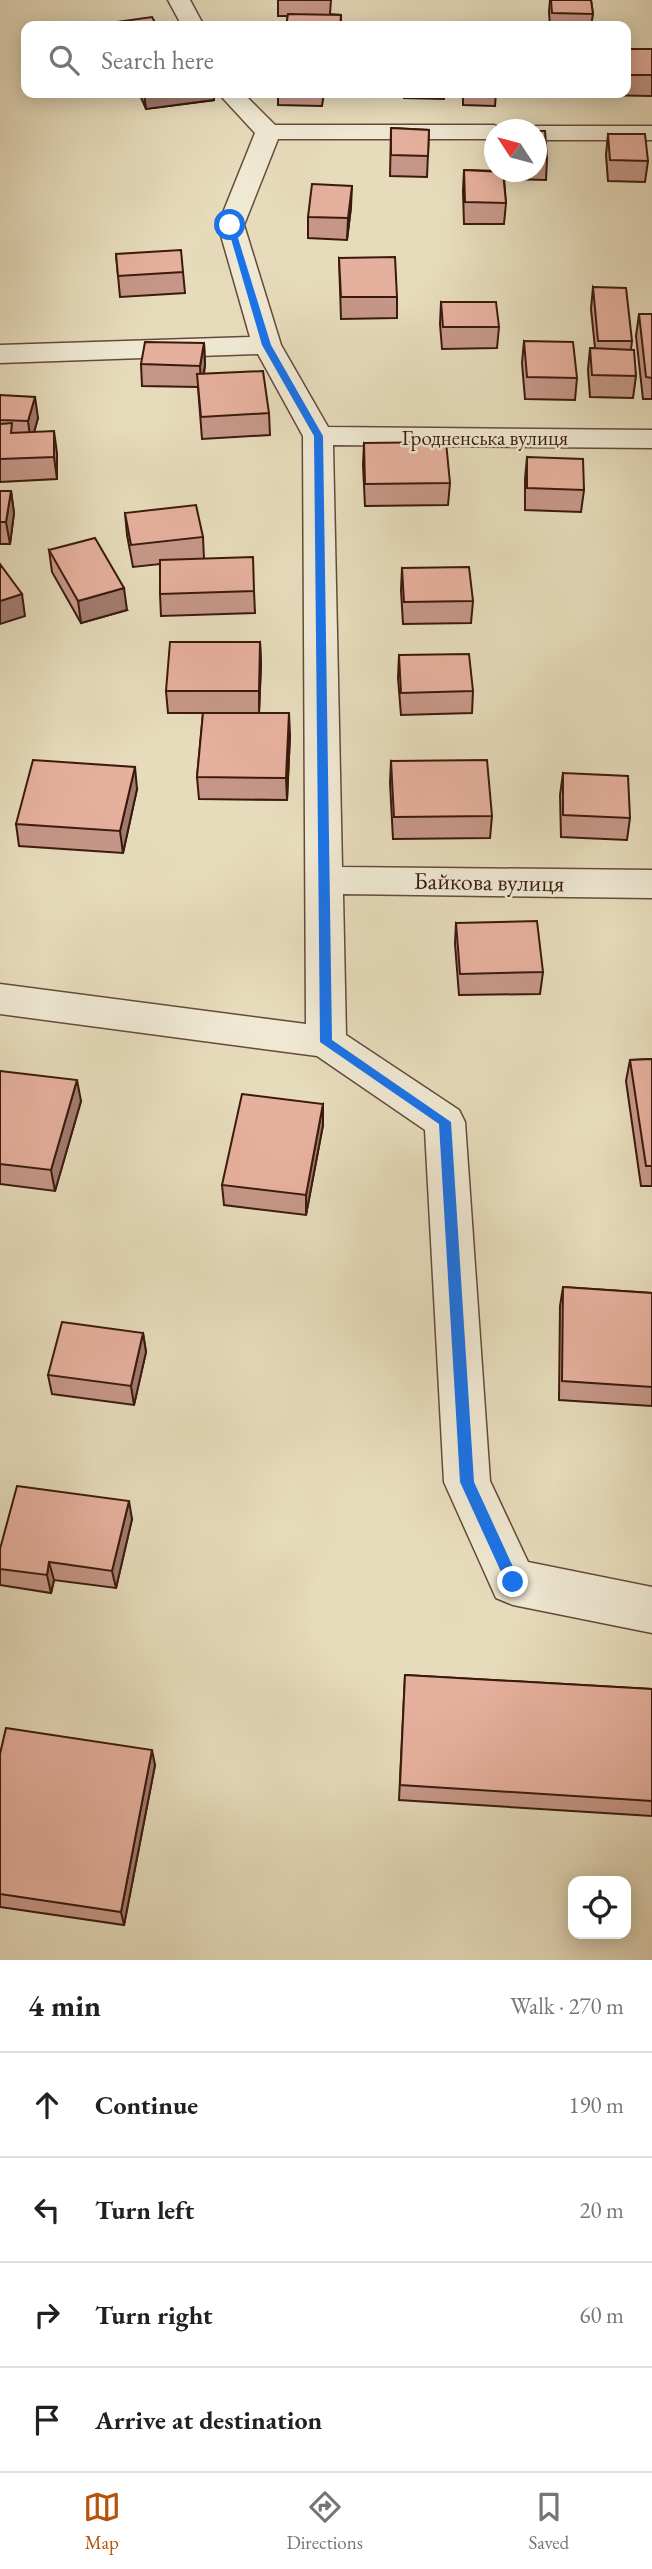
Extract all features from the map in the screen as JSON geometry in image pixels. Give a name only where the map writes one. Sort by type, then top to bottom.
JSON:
[{"type":"street","points":[[179,0],[190,21]]},
{"type":"street","points":[[235,98],[268,132],[484,132]]},
{"type":"street","points":[[268,132],[230,225],[267,345],[318,436],[326,1042]]},
{"type":"street","points":[[547,132],[652,133]]},
{"type":"street","points":[[0,354],[267,345]]},
{"type":"street","name":"Гродненська вулиця","points":[[318,436],[652,439]]},
{"type":"street","name":"Байкова вулиця","points":[[325,880],[652,884]]},
{"type":"street","points":[[0,999],[326,1042],[445,1122],[467,1482],[513,1582],[652,1610]]},
{"type":"building","points":[[551,0],[591,0],[593,14],[552,13]]},
{"type":"building","points":[[288,14],[341,15],[340,21],[287,21]]},
{"type":"building","points":[[152,17],[154,21],[123,21]]},
{"type":"building","points":[[631,49],[652,49],[652,75],[631,75]]},
{"type":"building","points":[[391,128],[429,130],[428,156],[391,155]]},
{"type":"building","points":[[608,134],[645,134],[648,161],[610,160]]},
{"type":"building","points":[[464,170],[484,171],[484,182],[504,182],[506,203],[465,202]]},
{"type":"building","points":[[312,184],[352,186],[348,218],[308,217]]},
{"type":"building","points":[[181,250],[183,272],[118,276],[116,254]]},
{"type":"building","points":[[395,257],[397,297],[341,297],[339,258]]},
{"type":"building","points":[[593,287],[626,288],[632,341],[598,341]]},
{"type":"building","points":[[441,302],[496,302],[499,327],[443,327]]},
{"type":"building","points":[[639,314],[652,314],[652,378],[646,377]]},
{"type":"building","points":[[524,341],[573,342],[577,378],[527,377]]},
{"type":"building","points":[[145,342],[204,343],[200,366],[141,364]]},
{"type":"building","points":[[590,348],[634,350],[636,376],[592,375]]},
{"type":"building","points":[[263,371],[269,413],[201,417],[197,374]]},
{"type":"building","points":[[0,395],[35,397],[28,421],[0,420]]},
{"type":"building","points":[[12,423],[11,433],[54,431],[54,457],[0,459],[0,424]]},
{"type":"building","points":[[446,442],[450,483],[365,484],[364,443]]},
{"type":"building","points":[[527,457],[583,459],[584,490],[527,488]]},
{"type":"building","points":[[0,491],[11,491],[6,522],[0,522]]},
{"type":"building","points":[[196,505],[203,537],[131,545],[125,513]]},
{"type":"building","points":[[95,538],[124,588],[78,601],[49,550]]},
{"type":"building","points":[[253,557],[254,591],[160,594],[160,560]]},
{"type":"building","points":[[0,564],[22,594],[0,601]]},
{"type":"building","points":[[469,567],[473,601],[404,602],[402,568]]},
{"type":"building","points":[[170,642],[260,642],[259,691],[166,691]]},
{"type":"building","points":[[469,654],[473,691],[401,693],[399,655]]},
{"type":"building","points":[[203,713],[289,713],[286,778],[197,777]]},
{"type":"building","points":[[33,760],[135,767],[120,831],[16,824]]},
{"type":"building","points":[[487,760],[492,816],[394,817],[391,761]]},
{"type":"building","points":[[563,773],[628,776],[630,818],[563,815]]},
{"type":"building","points":[[537,921],[543,972],[460,974],[456,923]]},
{"type":"building","points":[[652,1059],[652,1166],[646,1166],[630,1060]]},
{"type":"building","points":[[0,1071],[77,1080],[51,1170],[0,1164]]},
{"type":"building","points":[[242,1094],[323,1104],[306,1195],[222,1185]]},
{"type":"building","points":[[563,1287],[652,1293],[652,1387],[562,1381]]},
{"type":"building","points":[[62,1322],[143,1333],[131,1386],[48,1375]]},
{"type":"building","points":[[17,1486],[129,1501],[112,1571],[49,1562],[47,1575],[0,1569],[0,1549]]},
{"type":"building","points":[[405,1675],[652,1689],[652,1801],[400,1785]]},
{"type":"building","points":[[6,1728],[152,1750],[121,1912],[0,1894],[0,1754]]},
{"type":"route","points":[[230,225],[267,345],[318,436],[326,1042],[445,1122],[467,1482],[513,1582]]}]
